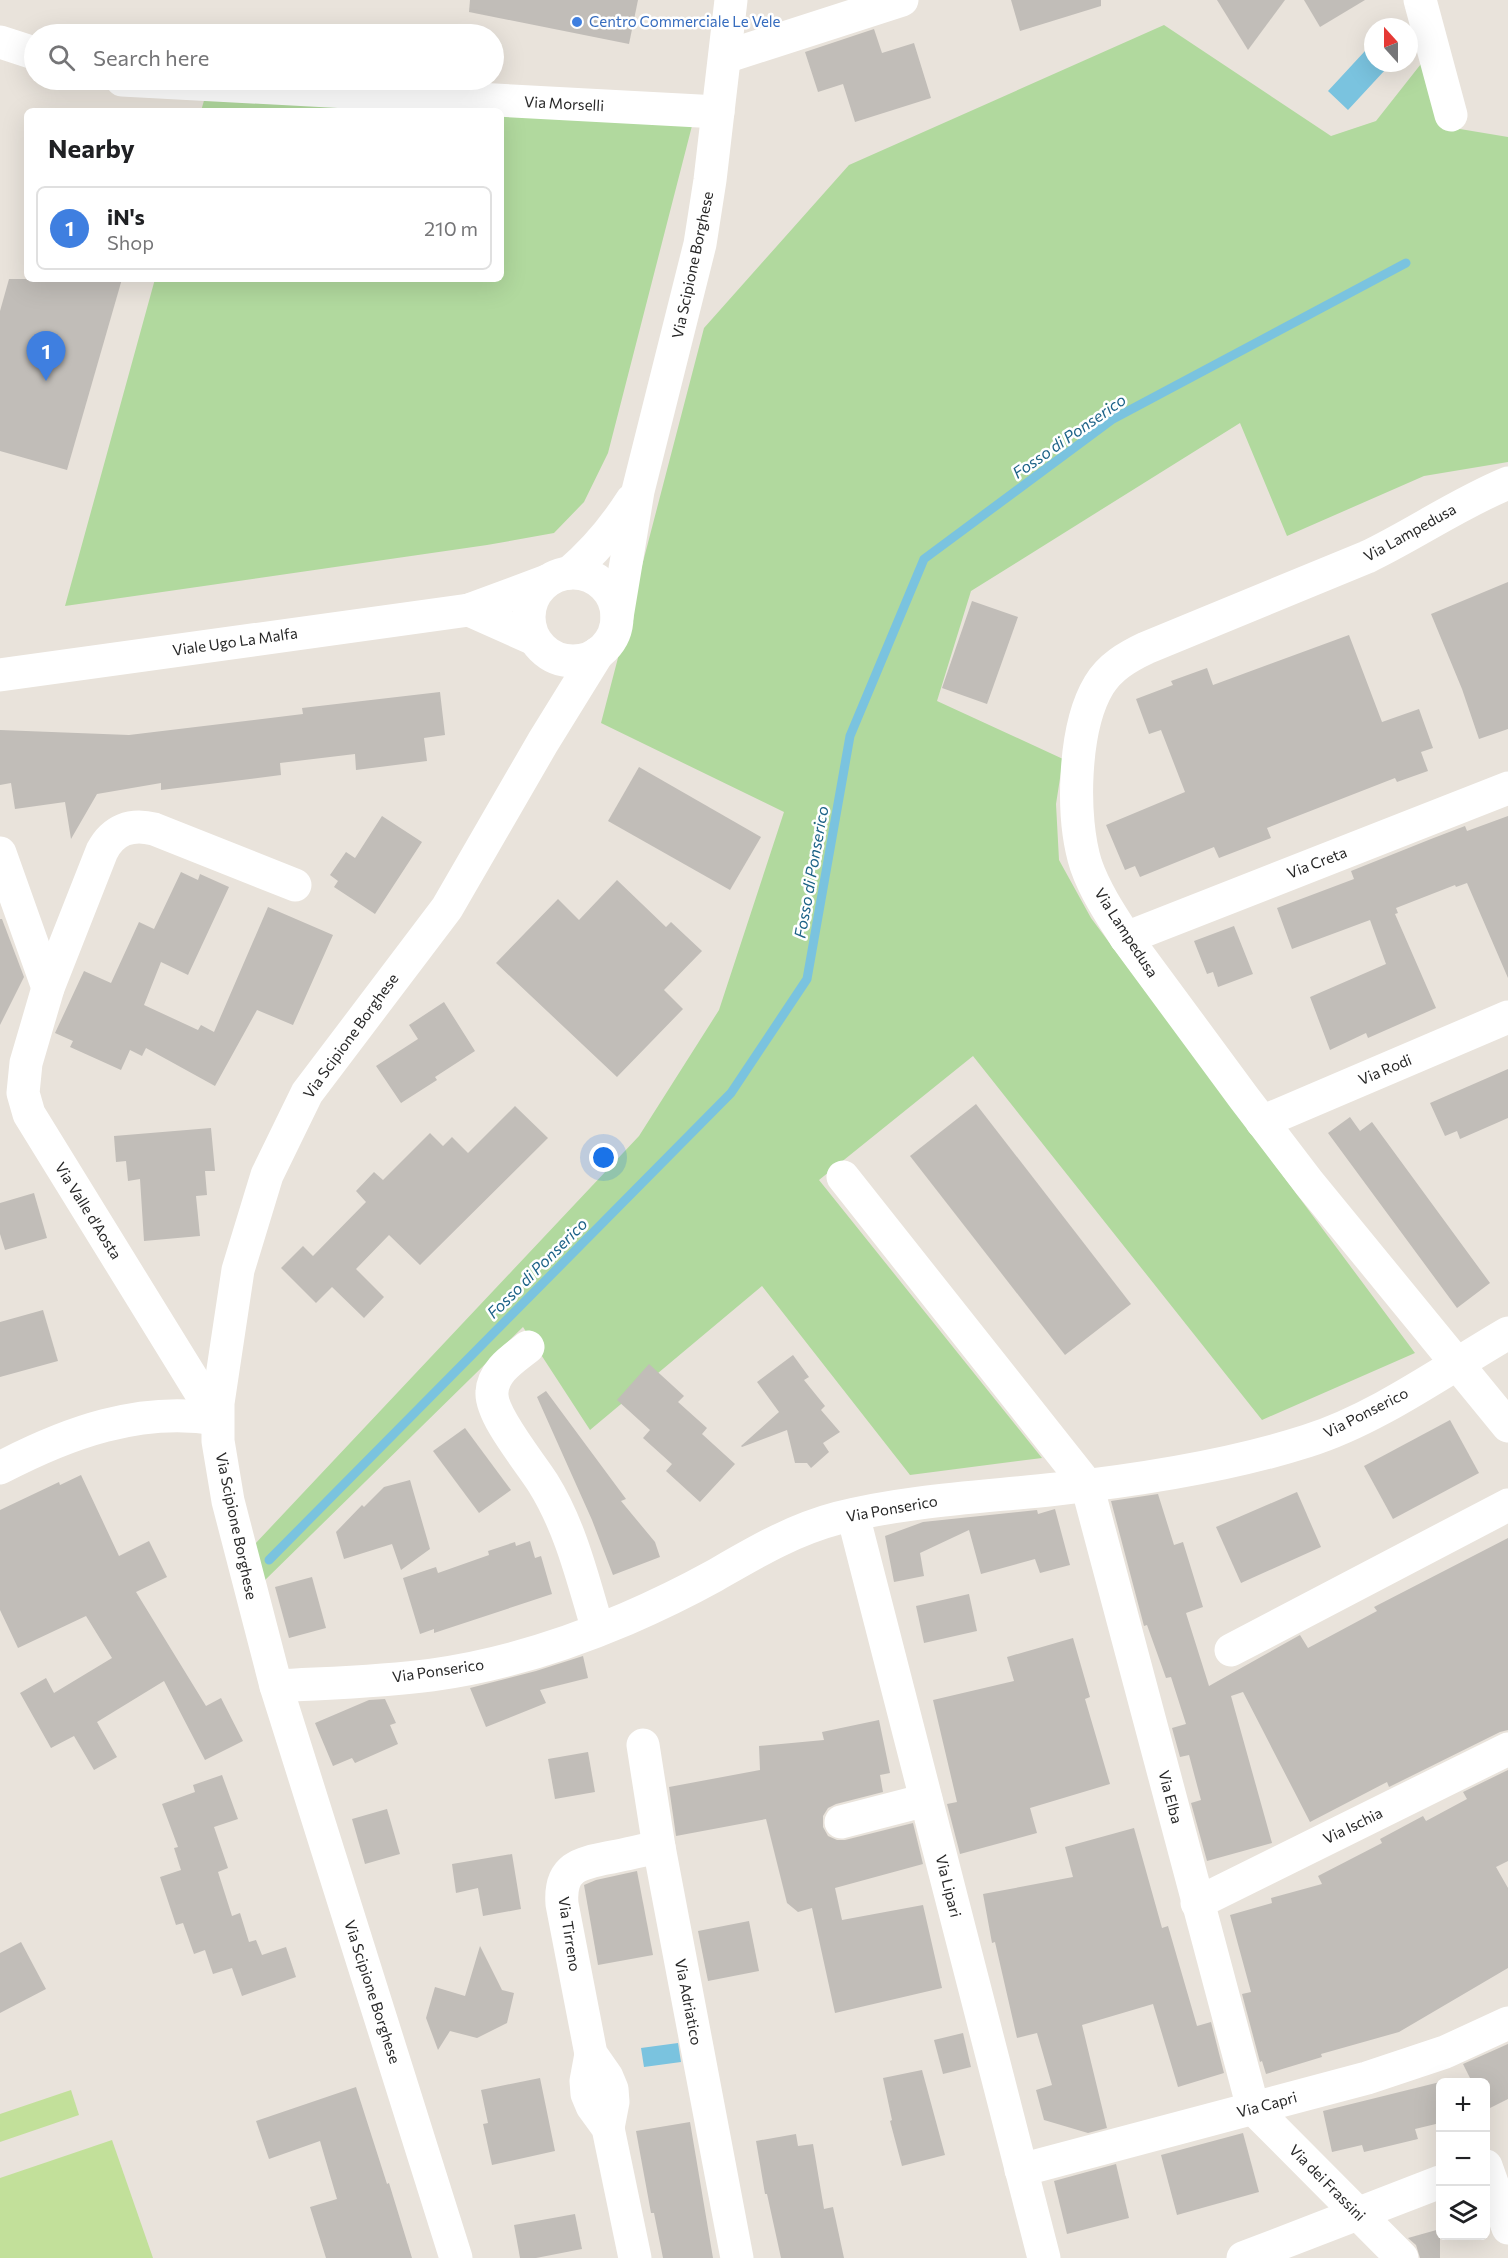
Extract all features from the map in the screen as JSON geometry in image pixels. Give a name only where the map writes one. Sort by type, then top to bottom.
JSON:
[{"type":"street","name":"Via Scipione Borghese","points":[[617,617],[638,490],[700,244],[731,0]]},
{"type":"street","points":[[725,57],[902,0]]},
{"type":"street","points":[[1420,0],[1451,115]]},
{"type":"street","points":[[0,42],[24,50]]},
{"type":"street","name":"Via Morselli","points":[[308,90],[718,112]]},
{"type":"street","name":"Via Lampedusa","points":[[1508,483],[1466,502],[1401,541],[1367,557],[1124,659],[1105,677],[1094,694],[1084,732],[1076,798],[1077,823],[1087,868],[1108,911],[1126,938],[1262,1122],[1508,1426]]},
{"type":"street","name":"Via Scipione Borghese","points":[[558,577],[602,542],[638,490]]},
{"type":"street","points":[[469,609],[570,661],[585,659],[598,653],[609,643],[615,631],[617,617],[615,603],[608,590],[597,580],[584,574],[558,577],[538,590],[531,601],[528,614],[530,627],[545,648]]},
{"type":"street","name":"Viale Ugo La Malfa","points":[[0,675],[469,609],[558,577]]},
{"type":"street","name":"Via Scipione Borghese","points":[[543,742],[545,648]]},
{"type":"street","name":"Via Scipione Borghese","points":[[456,2258],[276,1686],[237,1544],[221,1464],[217,1419],[238,1270],[267,1175],[308,1093],[447,908],[543,742],[598,653]]},
{"type":"street","name":"Via Creta","points":[[1126,938],[1508,788]]},
{"type":"street","name":"Via Valle d'Aosta","points":[[217,1419],[28,1114],[23,1093],[24,1070],[48,988],[102,851],[111,837],[122,830],[141,827],[154,829],[295,885]]},
{"type":"street","points":[[0,853],[48,988]]},
{"type":"street","name":"Via Rodi","points":[[1262,1122],[1508,1017]]},
{"type":"street","points":[[843,1177],[1087,1485]]},
{"type":"street","name":"Via Ponserico","points":[[276,1686],[413,1677],[457,1671],[533,1652],[625,1619],[686,1590],[783,1538],[822,1523],[853,1515],[929,1502],[1087,1485],[1218,1463],[1305,1442],[1358,1421],[1508,1333]]},
{"type":"street","points":[[528,1347],[499,1372],[492,1390],[492,1398],[497,1414],[543,1482],[563,1520],[598,1630]]},
{"type":"street","points":[[0,1468],[65,1438],[125,1420],[184,1415],[217,1419]]},
{"type":"street","name":"Via Elba","points":[[1087,1485],[1253,2108]]},
{"type":"street","points":[[1231,1650],[1508,1505]]},
{"type":"street","name":"Via Lipari","points":[[853,1515],[1044,2258]]},
{"type":"street","name":"Via Adriatico","points":[[644,1745],[659,1847],[737,2258]]},
{"type":"street","name":"Via Ischia","points":[[1197,1903],[1508,1749]]},
{"type":"street","points":[[841,1822],[926,1800]]},
{"type":"street","name":"Via Tirreno","points":[[635,2258],[608,2128],[592,2106],[587,2094],[586,2081],[591,2054],[562,1904],[562,1885],[569,1872],[580,1863],[659,1847]]},
{"type":"street","name":"Via Capri","points":[[1021,2170],[1413,2063],[1508,2024]]},
{"type":"street","name":"Via dei Frassini","points":[[1253,2108],[1402,2258]]},
{"type":"street","points":[[1490,2164],[1508,2156]]},
{"type":"street","points":[[1490,2179],[1508,2228]]},
{"type":"street","points":[[1243,2258],[1436,2184]]},
{"type":"green space","points":[[1164,25],[1331,136],[1376,121],[1415,72],[1418,72],[1418,68],[1428,55],[1442,126],[1508,137],[1508,462],[1424,476],[1287,536],[1240,423],[971,591],[937,701],[1063,759],[1056,804],[1059,860],[1091,918],[1415,1353],[1262,1420],[973,1056],[819,1180],[1042,1458],[910,1475],[762,1286],[590,1430],[523,1327],[260,1585],[254,1545],[639,1136],[719,1010],[784,812],[601,723],[704,328],[849,165]]},
{"type":"green space","points":[[205,97],[461,108],[202,108]]},
{"type":"green space","points":[[504,110],[694,118],[608,453],[584,502],[554,533],[487,545],[65,606],[154,282],[504,282]]},
{"type":"green space","points":[[71,2090],[79,2115],[0,2142],[0,2114]]},
{"type":"green space","points":[[112,2140],[153,2258],[0,2258],[0,2178]]},
{"type":"water","points":[[1364,52],[1364,72],[1383,72],[1348,110],[1328,91]]},
{"type":"water","points":[[678,2043],[681,2062],[644,2067],[641,2048]]},
{"type":"building","name":"Centro Commerciale Le Vele","points":[[470,0],[638,0],[629,44],[469,12]]},
{"type":"building","points":[[1011,0],[1101,0],[1101,6],[1020,31]]},
{"type":"building","points":[[1217,0],[1285,0],[1248,50]]},
{"type":"building","points":[[1304,0],[1365,0],[1320,27]]},
{"type":"building","points":[[874,29],[882,53],[914,43],[931,98],[855,122],[843,84],[818,92],[805,52]]},
{"type":"building","points":[[9,279],[24,279],[24,282],[121,282],[67,470],[0,451],[0,311]]},
{"type":"building","points":[[1508,582],[1508,729],[1479,739],[1462,689],[1431,614]]},
{"type":"building","points":[[972,601],[1018,617],[987,704],[942,688]]},
{"type":"building","points":[[1349,635],[1382,722],[1419,709],[1433,748],[1421,752],[1428,771],[1397,782],[1395,778],[1267,828],[1271,838],[1219,858],[1214,847],[1140,877],[1135,866],[1125,870],[1106,825],[1185,792],[1161,730],[1149,734],[1136,699],[1173,685],[1171,681],[1207,668],[1213,685]]},
{"type":"building","points":[[440,692],[445,735],[424,738],[427,761],[356,770],[355,754],[280,763],[281,775],[161,790],[161,783],[97,794],[71,839],[65,802],[15,809],[11,783],[0,785],[0,730],[129,735],[303,714],[302,708]]},
{"type":"building","points":[[639,767],[761,837],[730,890],[608,821]]},
{"type":"building","points":[[382,816],[422,842],[375,914],[334,887],[338,881],[330,875],[346,852],[355,858]]},
{"type":"building","points":[[1508,816],[1508,978],[1467,883],[1456,887],[1455,885],[1396,908],[1398,913],[1395,914],[1436,1008],[1368,1038],[1366,1033],[1330,1050],[1310,997],[1386,964],[1370,920],[1292,949],[1277,908],[1354,879],[1351,871],[1431,839],[1465,826],[1467,831]]},
{"type":"building","points":[[181,872],[198,880],[200,874],[229,887],[188,975],[161,962],[144,1005],[198,1030],[201,1025],[214,1032],[268,907],[333,935],[293,1025],[257,1010],[215,1086],[146,1048],[142,1056],[130,1050],[121,1070],[70,1047],[73,1041],[55,1033],[84,971],[111,983],[139,922],[154,929]]},
{"type":"building","points":[[617,880],[666,927],[671,922],[702,951],[664,990],[683,1009],[617,1077],[496,963],[558,899],[579,920]]},
{"type":"building","points":[[0,919],[2,919],[24,977],[0,1025]]},
{"type":"building","points":[[1234,926],[1253,974],[1218,987],[1213,972],[1207,974],[1194,941]]},
{"type":"building","points":[[444,1002],[475,1051],[435,1077],[437,1080],[401,1103],[376,1066],[418,1039],[409,1025]]},
{"type":"building","points":[[1508,1069],[1508,1118],[1460,1139],[1457,1131],[1445,1136],[1430,1103]]},
{"type":"building","points":[[976,1104],[1131,1304],[1065,1355],[910,1156]]},
{"type":"building","points":[[515,1106],[548,1138],[420,1265],[389,1235],[356,1269],[384,1297],[364,1318],[332,1287],[316,1303],[281,1268],[303,1246],[313,1256],[366,1202],[356,1191],[374,1172],[383,1180],[430,1133],[443,1146],[452,1137],[468,1153]]},
{"type":"building","points":[[1350,1117],[1360,1131],[1372,1122],[1490,1283],[1457,1308],[1328,1133]]},
{"type":"building","points":[[211,1128],[215,1171],[205,1171],[207,1195],[196,1196],[200,1236],[144,1241],[140,1179],[128,1181],[126,1161],[116,1162],[114,1136]]},
{"type":"building","points":[[34,1193],[47,1238],[5,1250],[0,1234],[0,1203]]},
{"type":"building","points":[[43,1310],[58,1361],[0,1377],[0,1322]]},
{"type":"building","points":[[793,1355],[809,1377],[804,1380],[825,1406],[821,1410],[840,1432],[823,1443],[829,1452],[811,1468],[807,1463],[795,1463],[787,1430],[741,1446],[779,1412],[757,1382]]},
{"type":"building","points":[[649,1364],[684,1396],[678,1402],[707,1428],[702,1434],[735,1464],[700,1502],[666,1471],[672,1464],[643,1438],[650,1430],[617,1400]]},
{"type":"building","points":[[546,1391],[626,1499],[621,1501],[655,1542],[660,1557],[613,1575],[592,1520],[537,1397]]},
{"type":"building","points":[[1450,1420],[1479,1473],[1393,1519],[1364,1466]]},
{"type":"building","points":[[465,1428],[511,1490],[479,1513],[433,1451]]},
{"type":"building","points":[[81,1475],[119,1556],[149,1541],[167,1577],[136,1592],[206,1706],[221,1698],[243,1741],[205,1760],[164,1681],[97,1722],[117,1757],[94,1770],[74,1736],[51,1748],[20,1693],[46,1678],[54,1693],[112,1658],[86,1616],[18,1648],[0,1610],[0,1510],[59,1482],[60,1485]]},
{"type":"building","points":[[410,1480],[430,1549],[401,1570],[392,1544],[344,1559],[336,1532],[362,1505],[364,1507],[384,1487]]},
{"type":"building","points":[[1297,1492],[1321,1547],[1241,1583],[1216,1527]]},
{"type":"building","points":[[1158,1494],[1174,1545],[1183,1542],[1203,1607],[1186,1613],[1209,1686],[1300,1635],[1308,1648],[1377,1611],[1374,1607],[1508,1538],[1508,1730],[1389,1787],[1387,1782],[1310,1822],[1243,1692],[1231,1696],[1272,1843],[1207,1861],[1191,1803],[1201,1800],[1189,1755],[1180,1757],[1172,1728],[1186,1724],[1171,1677],[1166,1678],[1147,1625],[1144,1626],[1111,1501]]},
{"type":"building","points":[[1055,1509],[1070,1565],[1040,1573],[1035,1559],[981,1574],[969,1530],[920,1553],[924,1576],[894,1582],[885,1536],[923,1522],[1037,1510],[1038,1514]]},
{"type":"building","points":[[530,1541],[535,1558],[541,1556],[552,1594],[434,1633],[434,1629],[420,1634],[403,1578],[436,1567],[438,1573],[489,1555],[488,1551],[515,1542],[516,1546]]},
{"type":"building","points":[[312,1577],[326,1628],[289,1638],[275,1587]]},
{"type":"building","points":[[969,1594],[977,1631],[924,1643],[916,1606]]},
{"type":"building","points":[[1073,1638],[1090,1697],[1085,1699],[1110,1784],[1030,1808],[1037,1833],[960,1854],[947,1804],[957,1802],[933,1700],[1014,1681],[1007,1657]]},
{"type":"building","points":[[583,1656],[588,1678],[540,1690],[546,1703],[486,1727],[470,1688]]},
{"type":"building","points":[[385,1699],[396,1723],[390,1725],[398,1744],[355,1763],[352,1758],[333,1766],[315,1723],[369,1700]]},
{"type":"building","points":[[879,1720],[890,1773],[880,1775],[883,1792],[828,1808],[823,1816],[823,1827],[828,1836],[837,1840],[845,1840],[913,1823],[923,1864],[835,1888],[842,1920],[923,1905],[942,1988],[835,2013],[812,1908],[798,1912],[787,1903],[766,1819],[676,1836],[669,1787],[760,1770],[759,1746],[824,1740],[822,1732]]},
{"type":"building","points":[[588,1752],[595,1792],[555,1799],[548,1759]]},
{"type":"building","points":[[1508,1770],[1508,1861],[1496,1867],[1508,1888],[1508,1968],[1399,2032],[1321,2054],[1322,2057],[1266,2074],[1262,2061],[1260,2062],[1242,1994],[1251,1992],[1230,1915],[1272,1903],[1271,1898],[1322,1884],[1318,1876],[1382,1843],[1380,1839],[1423,1816],[1426,1821],[1467,1799],[1463,1792]]},
{"type":"building","points":[[222,1775],[238,1819],[214,1827],[228,1868],[218,1872],[232,1916],[240,1913],[249,1942],[256,1940],[262,1955],[286,1947],[296,1977],[242,1996],[232,1968],[213,1974],[205,1950],[194,1954],[183,1923],[176,1925],[160,1877],[181,1870],[174,1848],[178,1847],[162,1804],[195,1792],[193,1785]]},
{"type":"building","points":[[387,1809],[400,1854],[365,1864],[352,1819]]},
{"type":"building","points":[[1134,1828],[1162,1928],[1168,1926],[1197,2026],[1211,2022],[1224,2073],[1178,2087],[1153,2004],[1082,2025],[1107,2128],[1088,2133],[1044,2120],[1036,2090],[1052,2085],[1037,2033],[1017,2038],[995,1942],[992,1943],[983,1894],[1073,1877],[1065,1847]]},
{"type":"building","points":[[512,1854],[521,1909],[483,1916],[478,1888],[456,1893],[452,1864]]},
{"type":"building","points":[[637,1871],[653,1955],[598,1965],[584,1885]]},
{"type":"building","points":[[749,1921],[759,1971],[708,1981],[698,1931]]},
{"type":"building","points":[[21,1942],[46,1989],[0,2013],[0,1953]]},
{"type":"building","points":[[480,1946],[502,1990],[514,1993],[507,2023],[477,2038],[450,2031],[438,2050],[426,2018],[435,1987],[465,1996]]},
{"type":"building","points":[[963,2033],[971,2067],[943,2074],[934,2040]]},
{"type":"building","points":[[1508,2044],[1508,2099],[1490,2108],[1490,2078],[1470,2078],[1463,2064]]},
{"type":"building","points":[[922,2070],[945,2155],[902,2166],[890,2121],[892,2120],[883,2078]]},
{"type":"building","points":[[540,2078],[555,2151],[492,2165],[483,2124],[488,2123],[481,2090]]},
{"type":"building","points":[[1436,2083],[1436,2124],[1415,2129],[1418,2139],[1364,2152],[1362,2145],[1332,2152],[1323,2111]]},
{"type":"building","points":[[356,2087],[412,2258],[326,2258],[310,2207],[337,2199],[320,2141],[269,2159],[256,2121]]},
{"type":"building","points":[[690,2122],[713,2258],[663,2258],[654,2213],[651,2213],[636,2131]]},
{"type":"building","points":[[1243,2133],[1259,2192],[1177,2215],[1161,2155]]},
{"type":"building","points":[[796,2134],[798,2146],[813,2144],[824,2209],[833,2207],[844,2258],[781,2258],[767,2194],[765,2194],[756,2141]]},
{"type":"building","points":[[1116,2164],[1129,2218],[1067,2234],[1054,2181]]},
{"type":"building","points":[[575,2214],[582,2249],[536,2258],[520,2258],[514,2225]]},
{"type":"building","points":[[1436,2230],[1436,2240],[1440,2240],[1440,2258],[1420,2258],[1416,2245],[1408,2238]]},
{"type":"waterway","name":"Fosso di Ponserico","points":[[269,1560],[731,1093],[807,979],[850,736],[924,559],[1113,419],[1406,263]]},
{"type":"place","name":"Centro Commerciale Le Vele","points":[[577,22]]},
{"type":"place","name":"iN's","points":[[46,381]]}]
